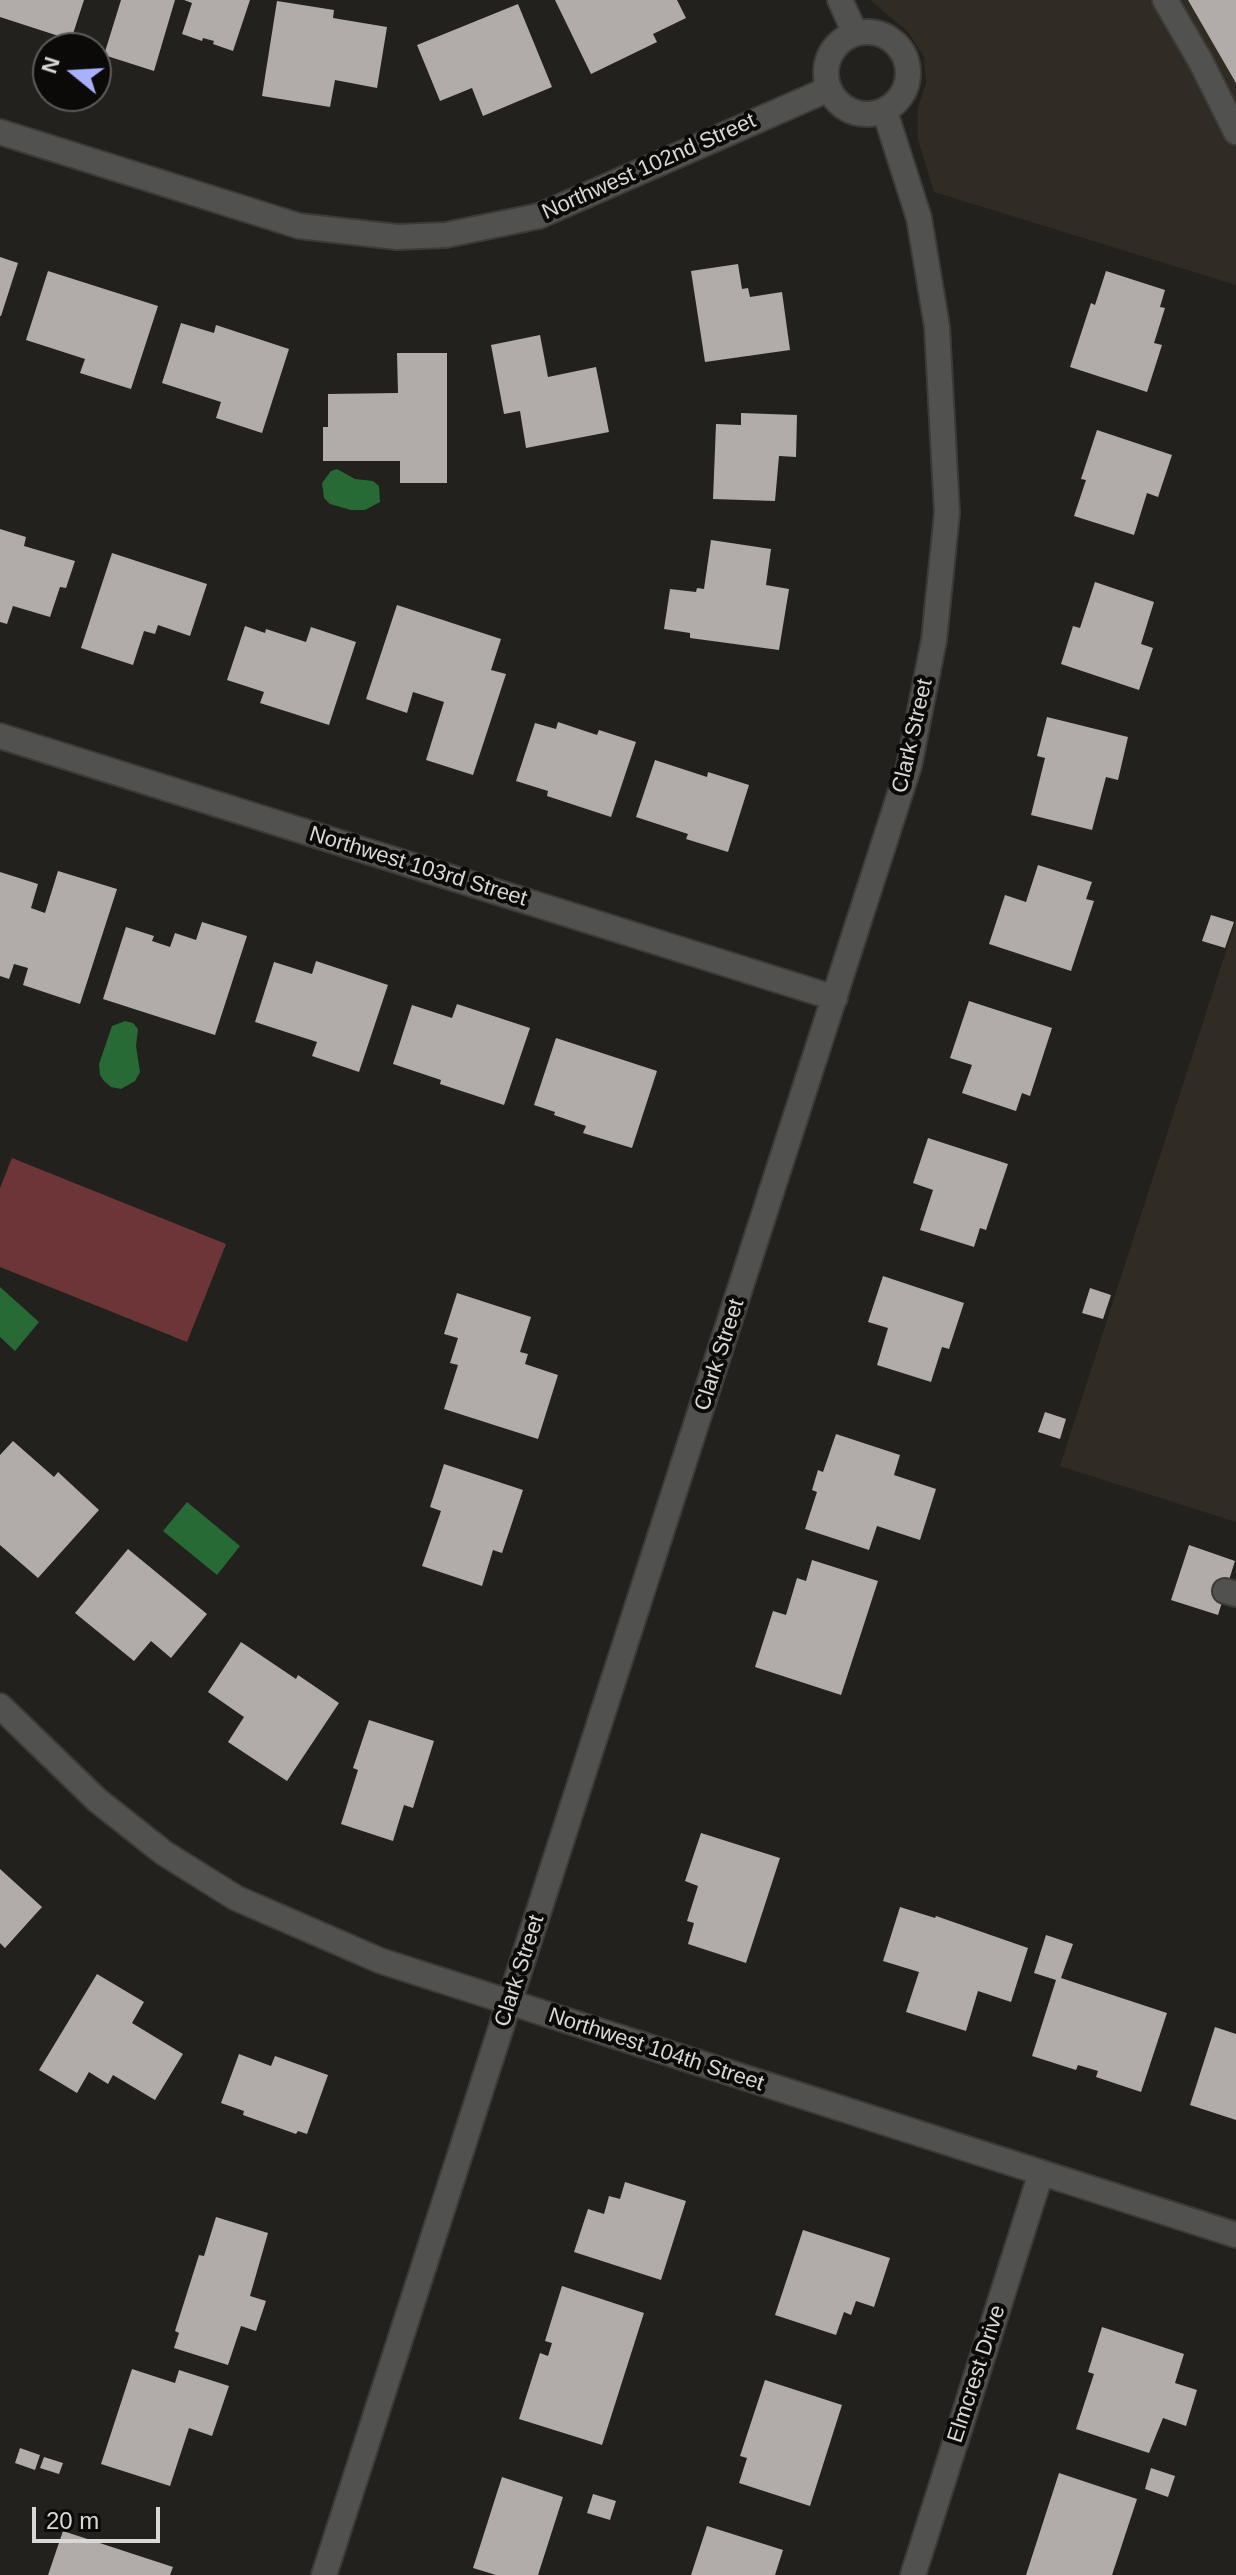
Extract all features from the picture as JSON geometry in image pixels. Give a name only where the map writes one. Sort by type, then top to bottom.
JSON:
[{"type":"street","points":[[840,0],[855,33]]},
{"type":"street","points":[[1165,0],[1236,132]]},
{"type":"street","points":[[855,33],[886,35],[899,45],[906,58],[910,74],[906,90],[897,103],[885,112],[869,115],[854,113],[838,103],[829,89],[826,71],[830,53],[840,41],[855,33]]},
{"type":"street","name":"Northwest 102nd Street","points":[[0,132],[299,226],[397,237],[446,235],[539,216],[829,89]]},
{"type":"street","name":"Clark Street","points":[[324,2575],[909,766],[934,640],[947,513],[937,327],[919,218],[885,112]]},
{"type":"street","name":"Northwest 103rd Street","points":[[0,736],[835,998]]},
{"type":"street","name":"Northwest 104th Street","points":[[0,1706],[97,1800],[164,1853],[236,1898],[381,1961],[1236,2235]]},
{"type":"street","name":"Elmcrest Drive","points":[[913,2575],[1041,2173]]},
{"type":"shaded area","points":[[870,0],[1236,0],[1236,285],[934,192],[918,139],[918,108],[926,83],[924,57],[908,32]]},
{"type":"shaded area","points":[[337,469],[355,479],[373,481],[379,486],[380,502],[365,510],[330,504],[324,498],[322,483],[331,471]]},
{"type":"shaded area","points":[[1236,920],[1236,1522],[1060,1466]]},
{"type":"shaded area","points":[[125,1021],[133,1023],[138,1029],[136,1046],[140,1072],[135,1081],[121,1089],[111,1087],[104,1081],[99,1064],[112,1026]]},
{"type":"shaded area","points":[[12,1158],[226,1244],[187,1342],[0,1267],[0,1188]]},
{"type":"shaded area","points":[[0,1287],[39,1322],[15,1351],[0,1337]]},
{"type":"shaded area","points":[[187,1502],[240,1546],[217,1575],[163,1531]]},
{"type":"building","points":[[0,0],[84,0],[74,32],[46,32],[0,17]]},
{"type":"building","points":[[121,0],[175,0],[154,71],[112,58],[111,32]]},
{"type":"building","points":[[184,0],[250,0],[233,51],[213,44],[214,41],[203,38],[202,41],[182,34],[192,3]]},
{"type":"building","points":[[555,0],[677,0],[686,18],[653,34],[657,42],[591,74]]},
{"type":"building","points":[[1188,0],[1236,0],[1236,83]]},
{"type":"building","points":[[277,1],[334,10],[333,18],[387,27],[377,88],[335,80],[330,107],[262,96]]},
{"type":"building","points":[[518,4],[552,87],[483,116],[472,88],[440,101],[417,45]]},
{"type":"building","points":[[0,257],[18,263],[1,316],[0,316]]},
{"type":"building","points":[[738,264],[742,289],[748,288],[750,297],[782,292],[790,350],[705,362],[691,271]]},
{"type":"building","points":[[48,271],[158,306],[131,389],[80,373],[85,359],[26,340]]},
{"type":"building","points":[[1106,271],[1165,290],[1160,307],[1165,308],[1154,343],[1162,345],[1147,392],[1070,367],[1091,303],[1095,305]]},
{"type":"building","points":[[181,323],[214,333],[216,325],[289,349],[262,433],[216,418],[221,402],[162,383]]},
{"type":"building","points":[[540,335],[548,377],[596,367],[609,432],[526,448],[520,411],[504,414],[491,345]]},
{"type":"building","points":[[397,353],[447,353],[447,483],[400,483],[400,461],[323,461],[323,427],[328,427],[328,394],[398,393]]},
{"type":"building","points":[[741,413],[797,415],[796,457],[779,456],[775,501],[713,499],[716,424],[741,425]]},
{"type":"building","points":[[1097,430],[1172,455],[1158,497],[1147,493],[1134,535],[1074,516],[1086,480],[1081,479]]},
{"type":"building","points":[[0,529],[26,537],[24,546],[75,561],[66,588],[60,587],[50,617],[13,606],[7,624],[0,622]]},
{"type":"building","points":[[711,540],[771,549],[766,585],[789,589],[779,650],[690,638],[690,633],[664,629],[670,589],[696,592],[697,588],[704,589]]},
{"type":"building","points":[[112,553],[207,584],[190,636],[158,625],[155,634],[144,631],[133,665],[81,648]]},
{"type":"building","points":[[1095,582],[1154,602],[1141,644],[1153,648],[1139,690],[1061,664],[1073,626],[1080,628]]},
{"type":"building","points":[[397,605],[501,639],[491,670],[506,674],[473,775],[426,760],[444,702],[413,692],[407,713],[366,699]]},
{"type":"building","points":[[245,626],[265,633],[266,629],[306,642],[311,627],[356,642],[329,725],[260,703],[264,692],[227,680]]},
{"type":"building","points":[[1047,717],[1128,737],[1118,780],[1106,777],[1092,830],[1031,815],[1045,758],[1037,756]]},
{"type":"building","points":[[558,722],[597,735],[599,730],[636,742],[611,817],[547,796],[548,791],[516,781],[535,723],[556,729]]},
{"type":"building","points":[[655,760],[707,777],[708,772],[749,785],[728,852],[686,839],[688,834],[636,817]]},
{"type":"building","points":[[1038,865],[1092,882],[1086,899],[1094,901],[1071,971],[989,944],[1005,895],[1026,902]]},
{"type":"building","points":[[58,871],[117,889],[80,1004],[23,985],[28,968],[14,964],[9,979],[0,976],[0,872],[38,884],[31,908],[45,913]]},
{"type":"building","points":[[1211,915],[1234,922],[1225,948],[1202,941]]},
{"type":"building","points":[[202,922],[247,936],[215,1035],[103,999],[126,927],[154,936],[152,941],[170,947],[175,933],[196,940]]},
{"type":"building","points":[[316,961],[388,985],[359,1072],[312,1056],[317,1042],[255,1022],[274,962],[312,974]]},
{"type":"building","points":[[969,1001],[1052,1028],[1030,1096],[1022,1093],[1016,1111],[962,1093],[972,1065],[950,1058]]},
{"type":"building","points":[[457,1004],[530,1028],[504,1105],[440,1084],[441,1080],[393,1064],[412,1005],[452,1018]]},
{"type":"building","points":[[556,1038],[657,1071],[632,1148],[583,1133],[586,1126],[534,1105]]},
{"type":"building","points":[[928,1138],[1008,1164],[986,1230],[980,1228],[974,1247],[920,1230],[933,1190],[913,1183]]},
{"type":"building","points":[[883,1276],[964,1303],[949,1349],[942,1347],[931,1382],[877,1365],[888,1328],[868,1322]]},
{"type":"building","points":[[1090,1288],[1111,1295],[1103,1319],[1082,1313]]},
{"type":"building","points":[[457,1293],[531,1317],[520,1352],[528,1354],[525,1364],[558,1375],[538,1439],[444,1409],[458,1365],[450,1363],[458,1338],[444,1334]]},
{"type":"building","points":[[1045,1412],[1066,1419],[1060,1439],[1038,1432]]},
{"type":"building","points":[[836,1434],[900,1455],[894,1475],[936,1489],[920,1540],[877,1526],[869,1550],[805,1529],[817,1492],[812,1490],[818,1470],[823,1472]]},
{"type":"building","points":[[13,1441],[54,1477],[58,1472],[99,1510],[38,1578],[0,1545],[0,1455]]},
{"type":"building","points":[[444,1464],[523,1490],[502,1553],[493,1550],[482,1586],[422,1566],[441,1511],[430,1507]]},
{"type":"building","points":[[1189,1545],[1235,1561],[1218,1615],[1171,1600]]},
{"type":"building","points":[[128,1549],[207,1614],[171,1658],[151,1641],[134,1661],[75,1613]]},
{"type":"building","points":[[812,1560],[878,1581],[841,1695],[755,1667],[773,1611],[786,1615],[797,1578],[806,1581]]},
{"type":"building","points":[[241,1642],[339,1703],[287,1781],[228,1742],[244,1717],[208,1692]]},
{"type":"building","points":[[369,1720],[434,1741],[413,1808],[404,1805],[393,1841],[341,1824],[358,1770],[353,1768]]},
{"type":"building","points":[[701,1833],[780,1858],[746,1963],[688,1944],[694,1923],[687,1921],[698,1886],[685,1881]]},
{"type":"building","points":[[0,1869],[42,1907],[5,1948],[0,1943]]},
{"type":"building","points":[[900,1907],[936,1916],[1028,1948],[1011,2002],[978,1991],[966,2031],[906,2012],[919,1972],[883,1961]]},
{"type":"building","points":[[1046,1935],[1073,1944],[1061,1978],[1167,2013],[1141,2092],[1096,2077],[1098,2071],[1078,2065],[1076,2070],[1032,2056],[1056,1980],[1034,1973]]},
{"type":"building","points":[[97,1974],[144,2002],[132,2023],[183,2054],[155,2100],[113,2075],[108,2084],[89,2072],[77,2093],[39,2070]]},
{"type":"building","points":[[1215,2027],[1236,2034],[1236,2120],[1190,2105]]},
{"type":"building","points":[[239,2054],[271,2066],[275,2056],[328,2075],[307,2134],[298,2131],[296,2134],[243,2115],[244,2111],[221,2103]]},
{"type":"building","points":[[625,2182],[686,2201],[661,2280],[574,2252],[588,2209],[604,2214],[609,2196],[620,2199]]},
{"type":"building","points":[[216,2217],[268,2233],[250,2296],[266,2301],[256,2331],[241,2326],[228,2365],[174,2348],[179,2333],[175,2331],[199,2255],[204,2256]]},
{"type":"building","points":[[803,2230],[890,2258],[874,2307],[856,2301],[851,2315],[844,2312],[836,2335],[775,2315]]},
{"type":"building","points":[[562,2286],[644,2313],[602,2445],[519,2419],[540,2353],[548,2356],[552,2343],[545,2341]]},
{"type":"building","points":[[1102,2327],[1184,2354],[1175,2383],[1197,2390],[1186,2426],[1163,2418],[1149,2453],[1076,2429],[1094,2374],[1088,2372]]},
{"type":"building","points":[[132,2369],[175,2383],[179,2370],[229,2386],[212,2436],[189,2428],[170,2486],[101,2464]]},
{"type":"building","points":[[765,2380],[842,2405],[810,2506],[739,2483],[747,2458],[740,2456]]},
{"type":"building","points":[[20,2448],[40,2455],[35,2470],[15,2463]]},
{"type":"building","points":[[44,2457],[63,2463],[59,2474],[40,2468]]},
{"type":"building","points":[[1151,2468],[1175,2476],[1168,2497],[1145,2489]]},
{"type":"building","points":[[1059,2473],[1137,2499],[1112,2575],[1026,2575]]},
{"type":"building","points":[[502,2477],[563,2497],[538,2575],[496,2575],[473,2568]]},
{"type":"building","points":[[593,2494],[616,2501],[610,2520],[587,2513]]},
{"type":"building","points":[[707,2526],[783,2550],[775,2575],[691,2575]]},
{"type":"building","points":[[63,2531],[173,2567],[170,2575],[48,2575]]}]
